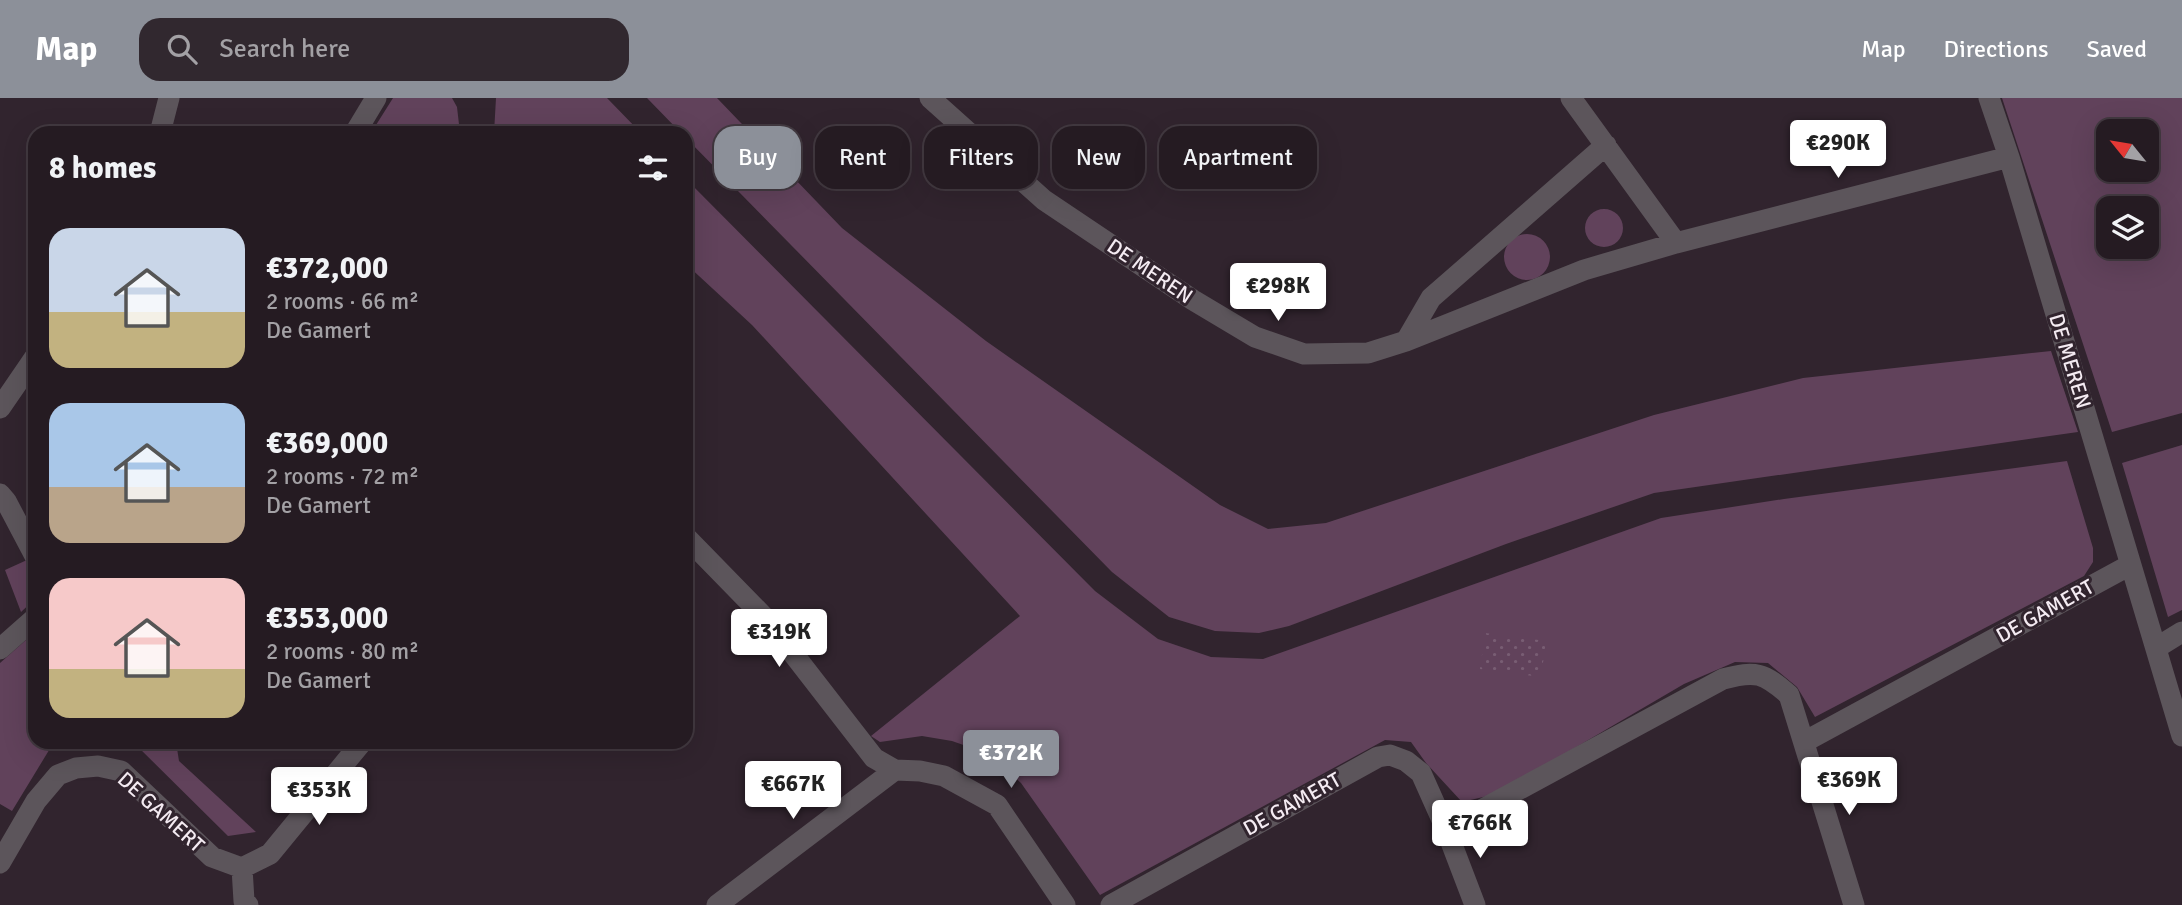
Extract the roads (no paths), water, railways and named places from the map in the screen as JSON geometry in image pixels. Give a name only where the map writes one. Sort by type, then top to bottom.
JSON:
[{"type":"street","points":[[162,126],[169,98]]},
{"type":"street","points":[[359,126],[376,98]]},
{"type":"street","name":"DE MEREN","points":[[930,98],[1044,200],[1193,300],[1255,337],[1304,354],[1368,353],[1406,341],[1584,270],[1676,243],[2009,157]]},
{"type":"street","points":[[1571,98],[1676,243]]},
{"type":"street","name":"DE MEREN","points":[[1989,98],[2130,565]]},
{"type":"street","points":[[1406,341],[1431,298],[1606,145]]},
{"type":"street","points":[[0,408],[28,367]]},
{"type":"street","points":[[0,494],[28,543]]},
{"type":"street","points":[[693,544],[767,620],[874,758],[895,770],[944,776],[997,805],[1065,905]]},
{"type":"street","points":[[2130,565],[2182,736]]},
{"type":"street","name":"DE GAMERT","points":[[1804,742],[2130,565]]},
{"type":"street","points":[[0,649],[28,624]]},
{"type":"street","points":[[2157,648],[2182,632]]},
{"type":"street","points":[[1446,829],[1723,679],[1748,672],[1772,680],[1789,695],[1854,905]]},
{"type":"street","points":[[248,905],[244,901],[242,868],[270,854],[356,749]]},
{"type":"street","name":"DE GAMERT","points":[[1111,905],[1378,757],[1390,755],[1406,761],[1421,773],[1475,905]]},
{"type":"street","name":"DE GAMERT","points":[[0,863],[36,801],[58,775],[76,768],[98,766],[121,771],[212,858],[242,868]]},
{"type":"street","points":[[717,905],[895,770]]}]
